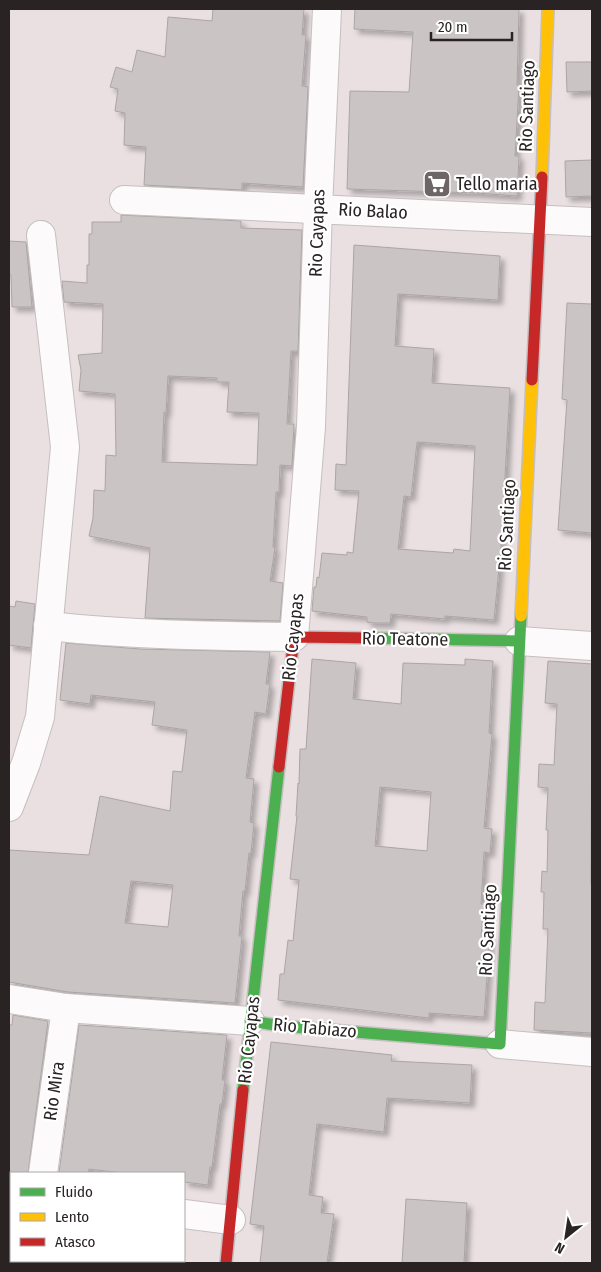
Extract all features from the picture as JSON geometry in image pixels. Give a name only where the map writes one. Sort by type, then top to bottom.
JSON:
[{"type":"street","name":"Rio Cayapas","points":[[226,1263],[250,1021],[294,637],[311,427],[327,9]]},
{"type":"street","name":"Rio Santiago","points":[[500,1044],[540,219],[548,9]]},
{"type":"street","name":"Rio Balao","points":[[124,200],[592,222]]},
{"type":"street","points":[[9,807],[26,763],[40,717],[65,447],[42,235]]},
{"type":"street","name":"Rio Teatone","points":[[48,626],[97,631],[218,636],[519,641],[592,646]]},
{"type":"street","name":"Rio Tabiazo","points":[[9,999],[66,1008],[250,1021],[282,1026],[592,1052]]},
{"type":"street","name":"Rio Mira","points":[[43,1172],[66,1008]]},
{"type":"street","points":[[185,1214],[231,1220]]},
{"type":"building","points":[[213,9],[304,9],[302,35],[306,35],[302,86],[308,87],[303,187],[242,183],[242,190],[144,185],[146,147],[124,145],[125,113],[115,111],[118,89],[110,87],[116,67],[132,72],[137,50],[165,57],[168,17],[212,21]]},
{"type":"building","points":[[355,9],[519,9],[517,85],[519,85],[515,156],[519,156],[517,196],[347,189],[350,91],[409,92],[413,32],[354,29]]},
{"type":"building","points":[[566,62],[592,62],[592,91],[567,92]]},
{"type":"building","points":[[592,160],[592,196],[566,197],[565,161]]},
{"type":"building","points":[[121,215],[241,221],[241,228],[302,230],[298,351],[291,351],[287,424],[294,424],[292,466],[280,465],[279,492],[276,492],[273,547],[275,548],[270,581],[283,583],[280,621],[145,618],[150,548],[89,536],[93,518],[94,490],[105,491],[106,455],[116,456],[115,394],[79,391],[81,370],[78,355],[102,353],[103,304],[64,302],[62,281],[87,283],[89,234],[92,234],[92,222],[121,222]],"holes":[[[168,376],[217,378],[217,382],[229,382],[227,412],[259,413],[257,465],[162,462]]]},
{"type":"building","points":[[9,241],[26,242],[32,307],[12,307],[11,275],[9,275]]},
{"type":"building","points":[[354,245],[500,256],[498,300],[398,294],[395,346],[434,349],[432,383],[510,388],[501,547],[494,620],[445,616],[445,619],[391,614],[390,623],[373,623],[367,622],[367,617],[312,611],[314,587],[316,587],[317,577],[319,578],[322,553],[347,555],[347,552],[353,553],[359,491],[335,490],[336,464],[346,465]],"holes":[[[417,442],[475,446],[470,551],[454,549],[453,553],[398,549],[404,496],[411,497]]]},
{"type":"building","points":[[567,303],[592,304],[592,533],[558,530],[567,400],[562,399]]},
{"type":"building","points":[[16,601],[35,604],[31,648],[9,645],[9,606],[15,607]]},
{"type":"building","points":[[66,643],[140,649],[270,652],[266,684],[270,684],[266,714],[255,712],[246,778],[254,779],[250,822],[254,823],[245,891],[243,891],[239,936],[242,936],[235,1003],[68,992],[9,982],[9,850],[89,855],[100,796],[170,811],[173,771],[182,772],[187,730],[152,725],[155,702],[91,695],[90,704],[60,700]],"holes":[[[131,881],[173,885],[168,927],[125,923]]]},
{"type":"building","points":[[312,659],[356,663],[353,699],[401,704],[403,663],[465,665],[465,659],[493,661],[489,733],[492,734],[484,828],[492,829],[490,853],[484,852],[481,904],[484,904],[481,936],[490,937],[484,1017],[429,1013],[429,1018],[278,1000],[280,974],[284,974],[288,940],[293,941],[299,880],[290,879],[297,816],[300,749],[306,749]],"holes":[[[380,787],[431,792],[427,851],[375,846]]]},
{"type":"building","points":[[548,661],[592,664],[592,1033],[534,1030],[535,1002],[545,1003],[548,929],[543,929],[544,892],[541,892],[542,871],[547,872],[548,788],[538,787],[539,764],[554,765],[557,704],[545,703]]},
{"type":"building","points":[[13,1015],[48,1021],[28,1172],[9,1173],[9,1025],[12,1025]]},
{"type":"building","points":[[79,1025],[227,1035],[222,1080],[225,1080],[222,1104],[220,1104],[208,1185],[185,1182],[185,1172],[114,1172],[89,1169],[88,1172],[59,1172]]},
{"type":"building","points":[[271,1042],[392,1055],[391,1061],[472,1065],[470,1103],[387,1098],[384,1132],[317,1124],[309,1195],[323,1197],[321,1213],[334,1214],[327,1263],[260,1263],[264,1226],[250,1224]]},
{"type":"building","points":[[406,1199],[467,1203],[464,1263],[402,1263]]},
{"type":"traffic: fast","points":[[250,1021],[282,1026],[500,1044],[521,616]]},
{"type":"traffic: fast","points":[[372,638],[519,641]]},
{"type":"traffic: fast","points":[[243,1090],[279,767]]},
{"type":"traffic: slow","points":[[542,177],[548,9]]},
{"type":"traffic: slow","points":[[521,616],[532,380]]},
{"type":"traffic: jam","points":[[532,380],[542,177]]},
{"type":"traffic: jam","points":[[279,767],[294,637],[372,638]]},
{"type":"traffic: jam","points":[[226,1263],[243,1090]]},
{"type":"place","name":"Tello maria","points":[[437,184]]}]
